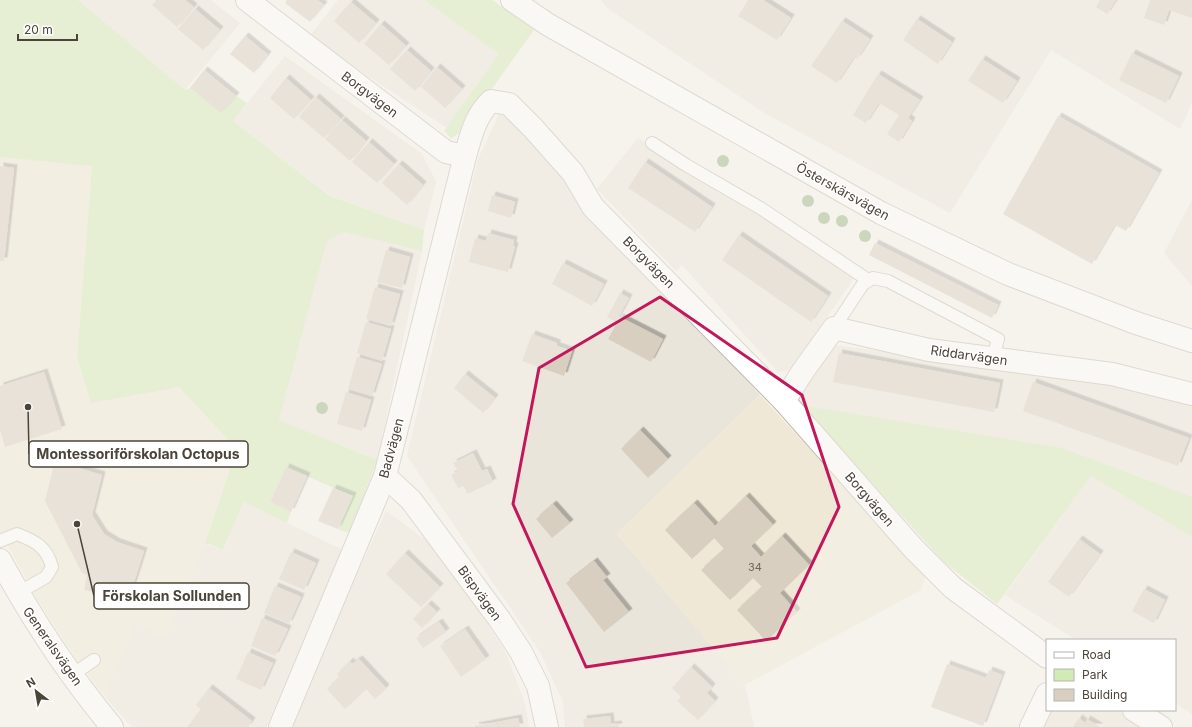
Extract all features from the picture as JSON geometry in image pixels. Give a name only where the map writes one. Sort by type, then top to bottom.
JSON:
[{"type":"street","name":"Borgvägen","points":[[247,0],[446,152],[465,156],[475,124],[482,109],[491,101],[508,104],[573,173],[593,207],[784,401],[913,548],[954,588],[1046,656]]},
{"type":"street","name":"Österskärsvägen","points":[[512,0],[547,24],[881,213],[1008,274],[1136,323],[1192,341]]},
{"type":"street","name":"Badvägen","points":[[280,727],[385,476],[465,156]]},
{"type":"street","points":[[784,401],[803,371],[834,328]]},
{"type":"street","name":"Riddarvägen","points":[[834,328],[929,350],[1112,374],[1192,394]]},
{"type":"street","name":"Bispvägen","points":[[385,476],[411,500],[500,620],[521,652],[538,686],[547,727]]},
{"type":"street","name":"Generalsvägen","points":[[0,560],[18,592],[72,675],[112,727]]},
{"type":"street","points":[[1031,727],[1046,696]]},
{"type":"street","points":[[1136,711],[1161,727]]},
{"type":"lane","points":[[652,143],[686,165],[762,208],[868,280]]},
{"type":"lane","points":[[834,328],[862,284],[873,278],[888,281],[998,339],[993,358]]},
{"type":"lane","points":[[0,541],[17,534],[35,541],[49,558],[52,567],[46,577],[18,592]]},
{"type":"lane","points":[[72,675],[94,660]]},
{"type":"highlighted area","points":[[660,297],[802,395],[839,507],[777,638],[586,667],[513,504],[539,368]]},
{"type":"shaded area","points":[[78,0],[211,0],[240,23],[185,90]]},
{"type":"shaded area","points":[[338,0],[424,0],[499,54],[447,128],[309,37]]},
{"type":"shaded area","points":[[601,0],[1192,0],[1192,103],[1180,129],[1051,50],[950,213],[766,114],[607,8]]},
{"type":"shaded area","points":[[285,56],[421,153],[436,181],[424,230],[331,196],[233,121]]},
{"type":"shaded area","points":[[503,106],[760,395],[617,534],[745,685],[754,727],[565,727],[563,702],[540,652],[407,456],[478,159]]},
{"type":"shaded area","points":[[638,138],[771,213],[856,274],[789,370],[778,372],[682,265],[676,271],[597,189]]},
{"type":"shaded area","points":[[0,157],[92,165],[77,357],[91,403],[179,386],[238,450],[205,544],[164,638],[136,621],[104,696],[75,657],[37,599],[0,532]]},
{"type":"shaded area","points":[[1192,200],[1192,286],[1164,253]]},
{"type":"shaded area","points":[[344,232],[422,251],[377,460],[279,420],[327,241]]},
{"type":"shaded area","points":[[833,345],[1097,379],[1192,403],[1192,497],[1161,486],[811,407],[801,403],[801,390]]},
{"type":"shaded area","points":[[760,395],[926,575],[921,590],[745,685],[617,534]]},
{"type":"shaded area","points":[[1091,476],[1192,537],[1192,714],[1176,704],[1176,639],[1074,639],[1005,595]]},
{"type":"shaded area","points":[[244,502],[343,550],[266,727],[132,727],[104,696],[136,621],[164,638],[205,544],[224,550]]},
{"type":"shaded area","points":[[386,511],[440,550],[507,655],[525,704],[529,727],[287,727]]},
{"type":"shaded area","points":[[1047,711],[1118,711],[1142,727],[1039,727]]},
{"type":"green space","points":[[0,0],[78,0],[185,90],[190,88],[221,113],[236,96],[247,103],[233,121],[330,196],[424,230],[422,251],[344,232],[327,241],[279,420],[377,460],[350,533],[338,529],[352,496],[286,467],[270,502],[291,512],[287,523],[244,502],[223,550],[209,544],[205,544],[237,449],[179,387],[91,403],[77,357],[92,166],[0,157]]},
{"type":"green space","points":[[424,0],[492,0],[534,30],[460,133],[451,138],[444,131],[499,54]]},
{"type":"green space","points":[[801,403],[811,407],[1062,448],[1192,497],[1192,537],[1091,476],[997,604],[944,562],[862,472],[826,436]]},
{"type":"building","points":[[157,0],[185,0],[194,7],[177,27],[152,5]]},
{"type":"building","points":[[287,0],[317,0],[324,5],[310,22],[285,3]]},
{"type":"building","points":[[748,0],[763,0],[791,18],[777,40],[738,16]]},
{"type":"building","points":[[1100,0],[1116,0],[1107,14],[1096,7]]},
{"type":"building","points":[[1150,0],[1192,0],[1192,18],[1169,10],[1164,25],[1144,18]]},
{"type":"building","points":[[351,2],[376,23],[359,43],[334,21]]},
{"type":"building","points":[[195,9],[220,30],[203,50],[178,29]]},
{"type":"building","points":[[917,19],[952,42],[938,64],[903,40]]},
{"type":"building","points":[[842,21],[870,39],[857,59],[854,57],[837,83],[811,66]]},
{"type":"building","points":[[381,24],[406,46],[389,65],[364,44]]},
{"type":"building","points":[[245,36],[268,55],[254,73],[230,54]]},
{"type":"building","points":[[407,50],[431,71],[415,91],[390,69]]},
{"type":"building","points":[[1132,53],[1179,76],[1166,103],[1119,80]]},
{"type":"building","points":[[982,59],[1017,81],[1003,103],[968,81]]},
{"type":"building","points":[[437,67],[462,89],[445,108],[421,87]]},
{"type":"building","points":[[204,70],[236,96],[221,113],[190,88]]},
{"type":"building","points":[[878,74],[920,100],[908,118],[912,121],[899,142],[887,134],[899,115],[879,103],[866,123],[853,115]]},
{"type":"building","points":[[286,78],[311,100],[294,119],[270,98]]},
{"type":"building","points":[[316,97],[341,119],[324,138],[299,117]]},
{"type":"building","points":[[1058,116],[1159,173],[1126,231],[1115,225],[1092,264],[1003,214]]},
{"type":"building","points":[[342,120],[366,141],[350,161],[325,139]]},
{"type":"building","points":[[369,142],[394,164],[377,183],[352,162]]},
{"type":"building","points":[[645,162],[712,207],[695,232],[628,188]]},
{"type":"building","points":[[399,164],[423,185],[407,205],[382,183]]},
{"type":"building","points":[[0,166],[14,168],[4,261],[0,261]]},
{"type":"building","points":[[492,195],[515,202],[511,218],[488,211]]},
{"type":"building","points":[[488,233],[514,240],[513,246],[515,246],[508,272],[469,262],[475,238],[486,241]]},
{"type":"building","points":[[739,235],[828,296],[811,322],[722,260]]},
{"type":"building","points":[[875,243],[998,305],[992,318],[869,255]]},
{"type":"building","points":[[386,250],[410,257],[402,288],[377,282]]},
{"type":"building","points":[[563,263],[604,284],[592,306],[552,284]]},
{"type":"building","points":[[375,287],[400,294],[391,326],[366,319]]},
{"type":"building","points":[[620,293],[629,298],[616,322],[607,317]]},
{"type":"building","points":[[620,317],[663,339],[651,362],[608,339]]},
{"type":"building","points":[[366,322],[391,329],[382,361],[357,353]]},
{"type":"building","points":[[532,334],[557,343],[557,346],[572,351],[564,376],[522,361]]},
{"type":"building","points":[[839,353],[1000,383],[994,412],[833,382]]},
{"type":"building","points":[[357,357],[382,364],[372,396],[348,389]]},
{"type":"building","points":[[44,372],[62,429],[5,447],[0,430],[0,386]]},
{"type":"building","points":[[465,374],[495,398],[483,413],[454,388]]},
{"type":"building","points":[[1033,382],[1189,438],[1178,466],[1023,411]]},
{"type":"building","points":[[346,392],[371,400],[362,431],[337,424]]},
{"type":"building","points":[[640,430],[668,459],[648,478],[621,449]]},
{"type":"building","points":[[473,453],[482,471],[487,469],[493,482],[467,494],[464,486],[458,488],[451,475],[458,471],[453,463]]},
{"type":"building","points":[[55,461],[102,475],[92,515],[104,534],[117,542],[144,551],[129,598],[103,591],[103,594],[84,590],[87,575],[82,573],[45,501]]},
{"type":"building","points":[[286,467],[307,476],[291,512],[270,502]]},
{"type":"building","points":[[333,488],[353,496],[338,529],[318,521]]},
{"type":"building","points":[[746,496],[773,525],[751,546],[761,557],[782,536],[809,565],[780,593],[797,612],[766,641],[737,610],[762,587],[753,578],[730,600],[701,570],[724,549],[714,538],[692,559],[665,530],[694,503],[715,526]]},
{"type":"building","points":[[553,504],[570,523],[552,538],[536,519]]},
{"type":"building","points":[[1079,539],[1100,554],[1069,597],[1048,582]]},
{"type":"building","points":[[291,552],[316,563],[304,590],[279,579]]},
{"type":"building","points":[[405,553],[440,587],[421,607],[386,574]]},
{"type":"building","points":[[594,561],[607,577],[603,580],[629,612],[604,632],[566,583]]},
{"type":"building","points":[[275,586],[301,597],[289,624],[264,613]]},
{"type":"building","points":[[1144,589],[1165,600],[1154,623],[1132,611]]},
{"type":"building","points":[[428,604],[437,612],[422,628],[413,619]]},
{"type":"building","points":[[262,618],[288,629],[275,656],[251,646]]},
{"type":"building","points":[[439,622],[446,632],[423,648],[416,638]]},
{"type":"building","points":[[465,629],[486,659],[461,677],[440,646]]},
{"type":"building","points":[[248,652],[273,663],[261,690],[236,679]]},
{"type":"building","points":[[359,659],[386,688],[375,699],[366,689],[345,709],[327,689],[339,677],[337,674],[350,661],[352,664]]},
{"type":"building","points":[[947,664],[986,678],[989,670],[1002,675],[983,726],[931,707]]},
{"type":"building","points":[[691,667],[712,687],[707,693],[715,701],[698,720],[677,701],[681,697],[672,688]]},
{"type":"building","points":[[209,688],[252,721],[248,727],[187,727],[201,709],[196,705]]},
{"type":"building","points":[[610,716],[611,725],[618,724],[619,727],[584,727],[583,719]]},
{"type":"building","points":[[518,718],[520,727],[475,727],[475,726]]},
{"type":"building","points":[[1079,718],[1085,723],[1087,719],[1100,727],[1073,727]]},
{"type":"place","name":"Montessoriförskolan Octopus","points":[[28,407]]},
{"type":"place","name":"Förskolan Sollunden","points":[[77,524]]}]
